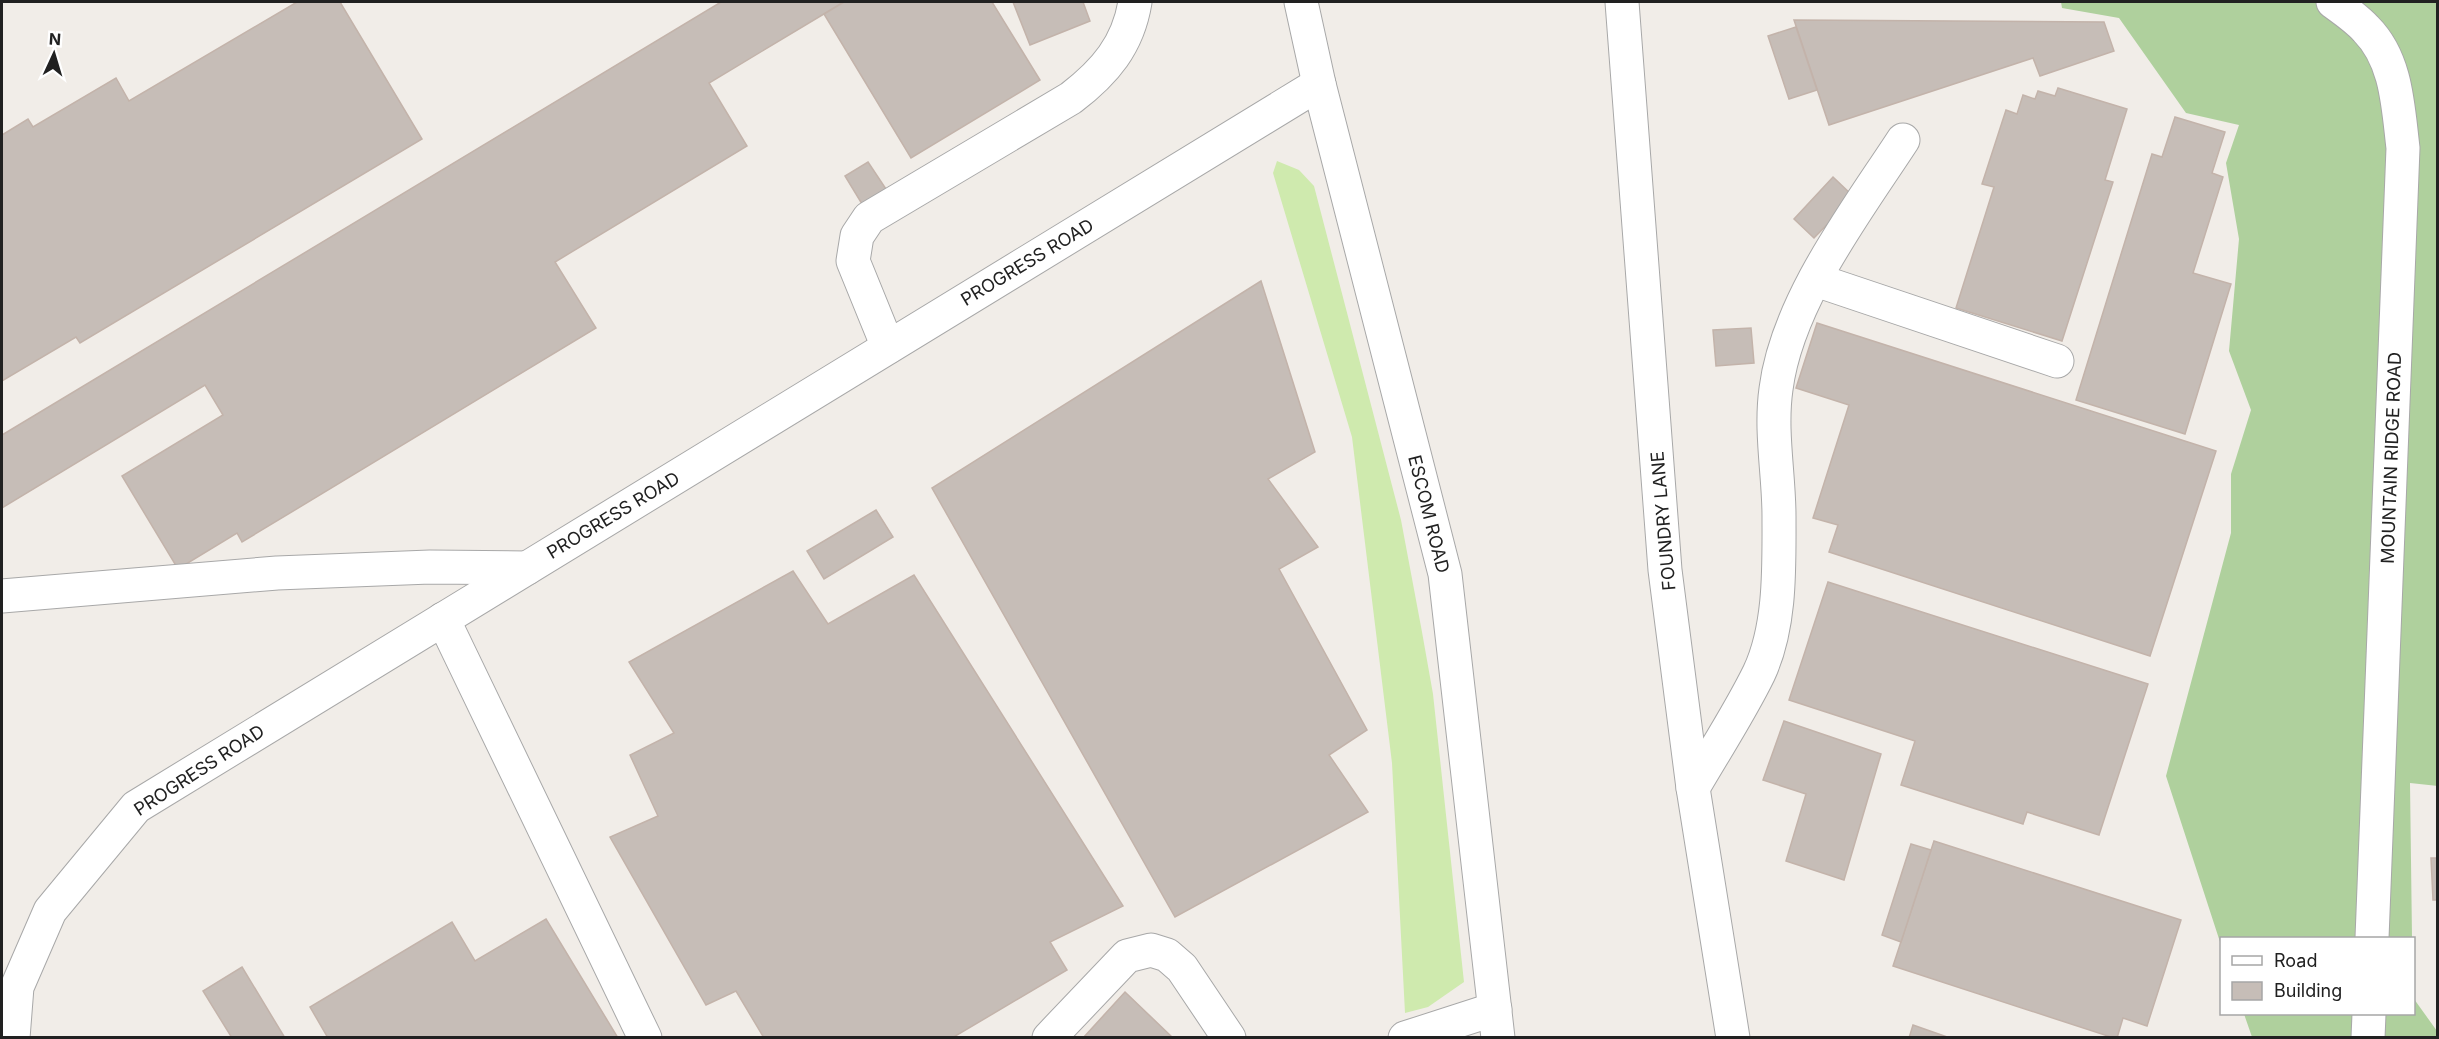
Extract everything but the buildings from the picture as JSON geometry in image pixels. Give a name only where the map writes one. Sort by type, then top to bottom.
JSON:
[{"type":"street","points":[[888,347],[853,261],[857,236],[869,218],[1061,104],[1096,79],[1119,51],[1132,22],[1135,2]]},
{"type":"street","name":"ESCOM ROAD","points":[[1301,2],[1319,84],[1445,574],[1497,1023]]},
{"type":"street","name":"FOUNDRY LANE","points":[[1623,2],[1665,570],[1693,788],[1732,1038]]},
{"type":"street","name":"MOUNTAIN RIDGE ROAD","points":[[2333,2],[2367,29],[2386,57],[2397,91],[2403,148],[2372,937]]},
{"type":"street","name":"PROGRESS ROAD","points":[[13,1038],[17,987],[50,911],[136,807],[1319,84]]},
{"type":"street","points":[[1693,788],[1760,672],[1771,632],[1779,578],[1776,389],[1782,360],[1802,305],[1815,280],[1836,243],[1903,140]]},
{"type":"street","points":[[1815,280],[2057,361]]},
{"type":"street","points":[[2,596],[277,573],[430,567],[527,568]]},
{"type":"street","points":[[443,619],[645,1038]]},
{"type":"street","points":[[1049,1038],[1127,956],[1151,950],[1167,955],[1182,968],[1229,1038]]},
{"type":"street","points":[[2368,1038],[2369,1015]]},
{"type":"street","points":[[1405,1038],[1497,1023]]},
{"type":"green space","points":[[2061,2],[2437,2],[2438,786],[2410,783],[2412,937],[2220,937],[2220,942],[2166,776],[2231,533],[2231,474],[2251,410],[2229,351],[2239,239],[2226,163],[2239,125],[2186,113],[2119,18],[2062,8]]},
{"type":"green space","points":[[1277,161],[1299,170],[1314,186],[1401,520],[1433,694],[1464,982],[1428,1007],[1405,1013],[1392,763],[1352,437],[1273,173]]},
{"type":"green space","points":[[2415,1000],[2437,1031],[2437,1037],[2252,1037],[2244,1015],[2415,1015]]}]
